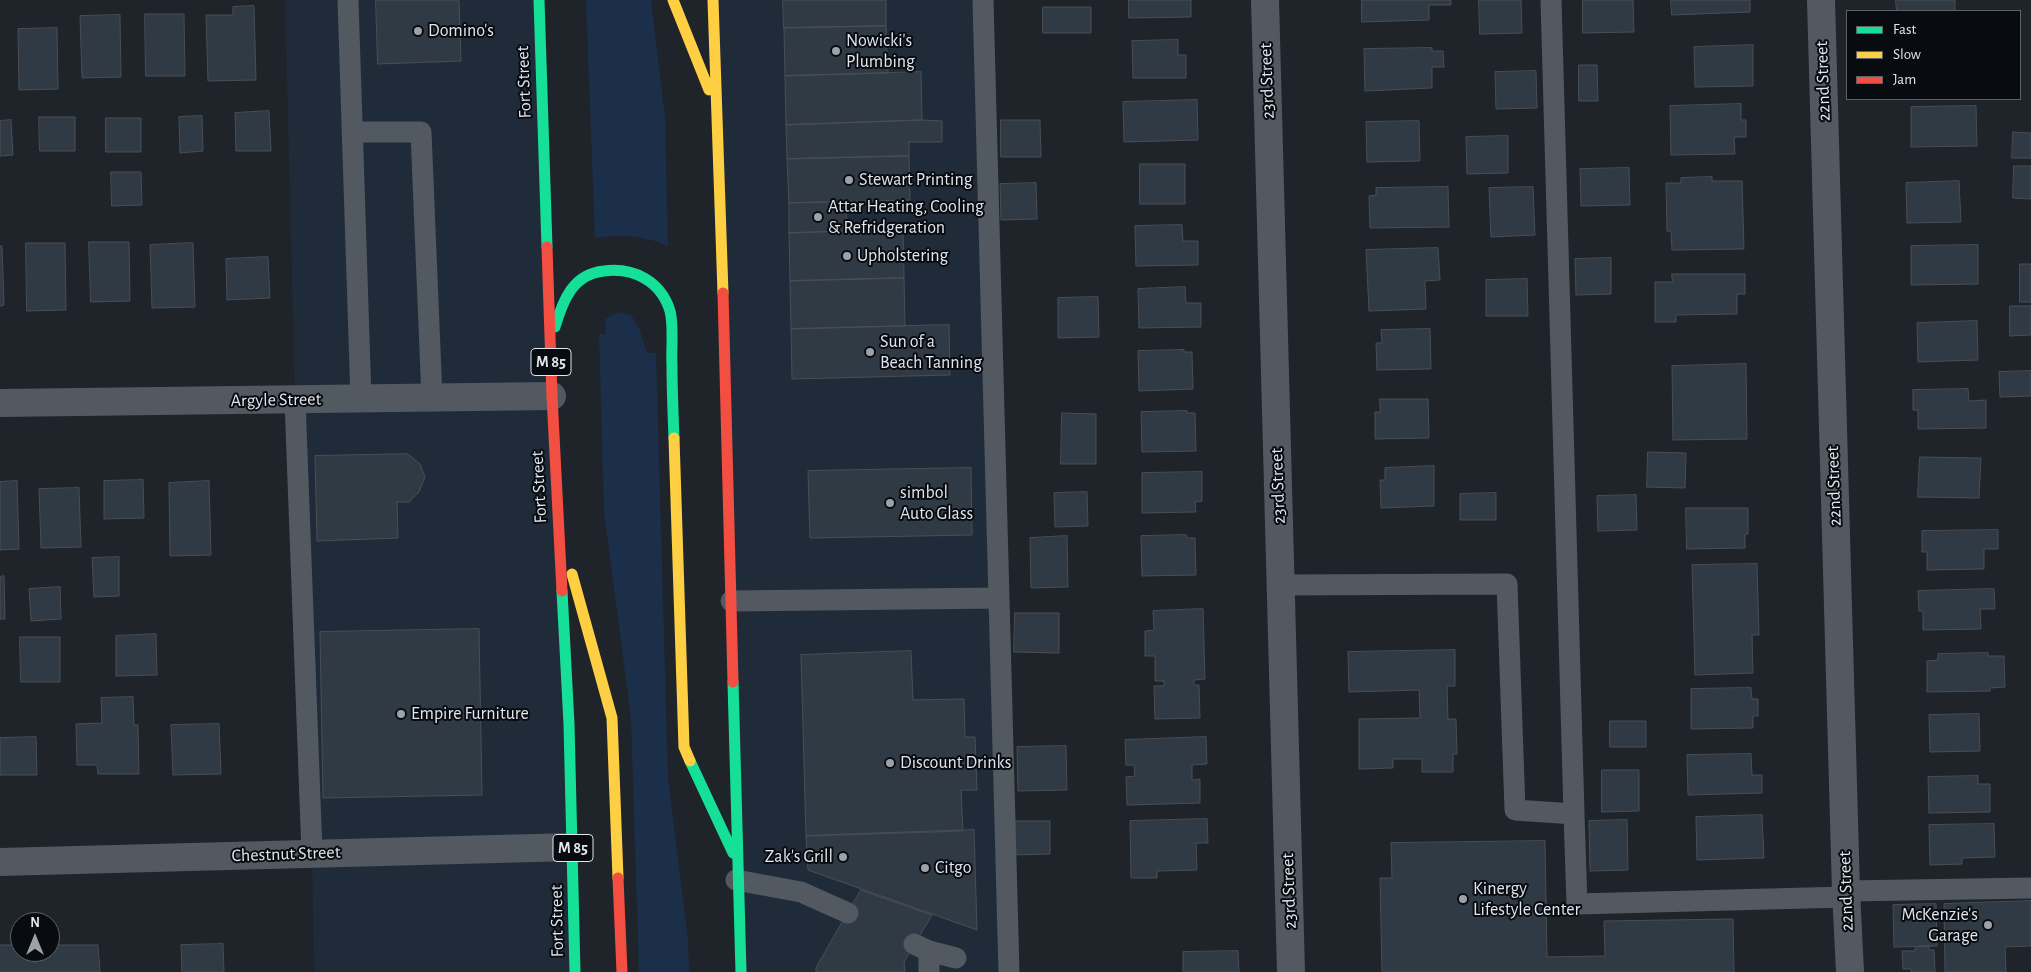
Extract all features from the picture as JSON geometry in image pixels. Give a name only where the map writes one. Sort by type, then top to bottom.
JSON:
[{"type":"main road","name":"Fort Street","points":[[539,0],[552,396],[573,847],[576,972]]},
{"type":"main road","points":[[673,0],[716,107]]},
{"type":"main road","points":[[713,0],[731,601],[736,871],[741,972]]},
{"type":"main road","points":[[550,343],[562,303],[568,292],[578,280],[594,272],[624,270],[639,274],[653,284],[664,296],[670,312],[684,747],[736,871]]},
{"type":"main road","points":[[558,527],[612,718],[622,972]]},
{"type":"street","name":"23rd Street","points":[[1265,0],[1292,972]]},
{"type":"street","name":"22nd Street","points":[[1821,0],[1846,894],[1850,972]]},
{"type":"street","name":"Argyle Street","points":[[0,403],[552,396]]},
{"type":"street","name":"Chestnut Street","points":[[0,862],[573,847]]},
{"type":"lane","points":[[348,0],[361,399]]},
{"type":"lane","points":[[983,0],[1009,972]]},
{"type":"lane","points":[[1550,0],[1577,904],[2031,888]]},
{"type":"lane","points":[[352,132],[421,132],[432,398]]},
{"type":"lane","points":[[295,400],[312,853]]},
{"type":"lane","points":[[1281,584],[1507,584],[1515,810],[1574,814]]},
{"type":"lane","points":[[731,601],[999,598]]},
{"type":"lane","points":[[736,871],[802,892],[848,914]]},
{"type":"lane","points":[[924,956],[956,958]]},
{"type":"shaded area","points":[[285,0],[539,0],[575,972],[314,972],[312,853],[295,400]]},
{"type":"shaded area","points":[[586,0],[651,0],[665,117],[668,246],[632,236],[595,238]]},
{"type":"shaded area","points":[[714,0],[983,0],[1009,972],[740,972]]},
{"type":"shaded area","points":[[618,312],[631,315],[639,328],[647,353],[656,353],[668,778],[688,940],[689,972],[639,972],[631,718],[604,512],[599,334],[606,334],[605,319]]},
{"type":"building","name":"Domino's","points":[[376,0],[459,0],[461,61],[378,64]]},
{"type":"building","points":[[783,0],[886,0],[886,26],[784,28]]},
{"type":"building","points":[[1129,0],[1191,0],[1191,17],[1129,18]]},
{"type":"building","points":[[1362,0],[1451,0],[1451,5],[1429,5],[1429,20],[1362,22]]},
{"type":"building","points":[[1479,0],[1521,0],[1522,33],[1480,34]]},
{"type":"building","points":[[1583,0],[1633,0],[1634,32],[1583,33]]},
{"type":"building","points":[[1671,0],[1750,0],[1750,12],[1672,15]]},
{"type":"building","points":[[1896,0],[1955,0],[1955,10],[1897,10]]},
{"type":"building","points":[[254,6],[256,80],[208,81],[206,15],[233,15],[233,7]]},
{"type":"building","points":[[1043,7],[1091,7],[1091,33],[1043,33]]},
{"type":"building","points":[[145,14],[184,14],[185,76],[146,76]]},
{"type":"building","points":[[120,15],[121,77],[82,78],[80,16]]},
{"type":"building","name":"Nowicki's Plumbing","points":[[886,26],[888,73],[785,76],[784,28]]},
{"type":"building","points":[[57,28],[58,89],[19,90],[18,29]]},
{"type":"building","points":[[1178,40],[1178,55],[1186,55],[1186,78],[1133,78],[1132,41]]},
{"type":"building","points":[[1753,45],[1753,86],[1695,87],[1694,47]]},
{"type":"building","points":[[1432,48],[1432,51],[1443,51],[1444,67],[1432,67],[1432,88],[1365,91],[1364,49]]},
{"type":"building","points":[[1579,65],[1597,65],[1598,101],[1579,101]]},
{"type":"building","points":[[1536,71],[1537,108],[1496,109],[1495,72]]},
{"type":"building","points":[[921,72],[922,120],[786,125],[785,76]]},
{"type":"building","points":[[1197,100],[1198,140],[1124,142],[1123,102]]},
{"type":"building","points":[[1741,104],[1741,120],[1746,120],[1746,137],[1734,137],[1735,154],[1671,155],[1670,106]]},
{"type":"building","points":[[1976,106],[1977,146],[1911,147],[1911,107]]},
{"type":"building","points":[[269,111],[271,151],[236,151],[235,113]]},
{"type":"building","points":[[202,116],[203,151],[180,153],[179,117]]},
{"type":"building","points":[[39,117],[75,117],[75,151],[40,151]]},
{"type":"building","points":[[106,118],[141,118],[141,152],[106,152]]},
{"type":"building","points":[[11,120],[13,155],[0,156],[0,121]]},
{"type":"building","points":[[922,120],[942,121],[942,142],[909,142],[909,156],[787,159],[786,125]]},
{"type":"building","points":[[1001,120],[1040,120],[1041,157],[1001,157]]},
{"type":"building","points":[[1419,121],[1420,161],[1367,162],[1366,122]]},
{"type":"building","points":[[2013,132],[2031,133],[2031,158],[2012,158]]},
{"type":"building","points":[[1508,136],[1508,173],[1467,174],[1466,137]]},
{"type":"building","name":"Stewart Printing","points":[[909,156],[910,200],[789,203],[787,159]]},
{"type":"building","points":[[1140,164],[1185,164],[1185,204],[1140,204]]},
{"type":"building","points":[[2014,166],[2031,166],[2031,199],[2013,198]]},
{"type":"building","points":[[1629,168],[1630,205],[1581,206],[1580,169]]},
{"type":"building","points":[[111,172],[141,172],[142,205],[112,206]]},
{"type":"building","points":[[1712,177],[1712,181],[1742,181],[1744,249],[1672,250],[1671,231],[1667,231],[1666,183],[1681,183],[1681,178]]},
{"type":"building","points":[[1959,181],[1961,222],[1907,223],[1906,183]]},
{"type":"building","points":[[1036,183],[1037,219],[1001,220],[1000,184]]},
{"type":"building","points":[[1448,187],[1449,227],[1370,228],[1369,196],[1376,195],[1376,188]]},
{"type":"building","points":[[1533,187],[1535,235],[1491,237],[1489,188]]},
{"type":"building","name":"Attar Heating, Cooling & Refridgeration","points":[[846,202],[847,231],[789,233],[789,203]]},
{"type":"building","points":[[1182,225],[1183,241],[1198,241],[1198,265],[1136,266],[1135,226]]},
{"type":"building","name":"Upholstering","points":[[903,230],[904,278],[790,281],[789,233]]},
{"type":"building","points":[[89,242],[129,242],[130,301],[91,302]]},
{"type":"building","points":[[26,243],[65,243],[66,310],[27,311]]},
{"type":"building","points":[[193,243],[195,307],[152,308],[150,245]]},
{"type":"building","points":[[1978,245],[1978,284],[1911,285],[1911,246]]},
{"type":"building","points":[[0,246],[2,246],[4,305],[0,306]]},
{"type":"building","points":[[1438,248],[1440,280],[1425,281],[1426,309],[1369,311],[1366,250]]},
{"type":"building","points":[[268,257],[270,298],[227,300],[226,259]]},
{"type":"building","points":[[1611,258],[1611,294],[1576,295],[1575,259]]},
{"type":"building","points":[[2020,264],[2031,264],[2031,302],[2020,302]]},
{"type":"building","points":[[1672,274],[1745,274],[1745,294],[1737,294],[1737,314],[1676,315],[1676,322],[1655,322],[1655,282],[1672,282]]},
{"type":"building","points":[[904,278],[905,326],[791,329],[790,281]]},
{"type":"building","points":[[1527,279],[1528,316],[1486,316],[1486,280]]},
{"type":"building","points":[[1185,287],[1186,303],[1201,303],[1201,327],[1139,328],[1138,289]]},
{"type":"building","points":[[1098,297],[1099,337],[1058,338],[1058,298]]},
{"type":"building","points":[[2010,306],[2031,306],[2031,335],[2010,336]]},
{"type":"building","points":[[1977,321],[1978,360],[1918,362],[1917,323]]},
{"type":"building","name":"Sun of a Beach Tanning","points":[[949,325],[950,375],[792,379],[791,329]]},
{"type":"building","points":[[1430,329],[1431,369],[1377,370],[1376,343],[1382,343],[1381,330]]},
{"type":"building","points":[[1184,350],[1184,352],[1192,352],[1193,389],[1139,391],[1138,351]]},
{"type":"building","points":[[1746,364],[1747,439],[1673,440],[1672,366]]},
{"type":"building","points":[[2031,371],[2031,396],[2000,397],[1999,372]]},
{"type":"building","points":[[1968,389],[1969,401],[1986,400],[1986,428],[1918,429],[1918,410],[1913,410],[1913,390]]},
{"type":"building","points":[[1380,399],[1428,399],[1429,438],[1375,439],[1375,412],[1380,412]]},
{"type":"building","points":[[1187,411],[1187,413],[1195,413],[1196,451],[1142,452],[1141,412]]},
{"type":"building","points":[[1062,413],[1096,414],[1096,464],[1061,464]]},
{"type":"building","points":[[1648,452],[1686,453],[1685,488],[1647,487]]},
{"type":"building","points":[[408,454],[420,464],[425,477],[419,492],[409,502],[397,502],[398,538],[317,541],[315,456]]},
{"type":"building","points":[[1920,457],[1981,458],[1979,498],[1918,497]]},
{"type":"building","points":[[1434,466],[1434,506],[1381,508],[1380,480],[1385,480],[1385,468]]},
{"type":"building","name":"simbol Auto Glass","points":[[971,468],[972,535],[810,538],[808,471]]},
{"type":"building","points":[[1202,472],[1202,501],[1195,502],[1196,512],[1142,513],[1142,473]]},
{"type":"building","points":[[143,480],[144,518],[104,519],[104,481]]},
{"type":"building","points":[[17,481],[19,549],[0,550],[0,482]]},
{"type":"building","points":[[209,481],[211,555],[170,556],[169,483]]},
{"type":"building","points":[[79,488],[81,547],[41,548],[39,489]]},
{"type":"building","points":[[1087,492],[1088,526],[1055,527],[1054,493]]},
{"type":"building","points":[[1496,493],[1496,520],[1460,520],[1460,494]]},
{"type":"building","points":[[1636,495],[1637,530],[1598,531],[1597,496]]},
{"type":"building","points":[[1686,508],[1748,508],[1748,534],[1745,534],[1745,548],[1687,549]]},
{"type":"building","points":[[1998,530],[1998,549],[1984,549],[1984,569],[1927,570],[1927,552],[1922,552],[1922,531]]},
{"type":"building","points":[[1186,535],[1187,538],[1195,538],[1196,575],[1142,576],[1141,536]]},
{"type":"building","points":[[1067,536],[1068,587],[1031,588],[1030,538]]},
{"type":"building","points":[[119,557],[119,596],[94,597],[92,558]]},
{"type":"building","points":[[1757,564],[1759,635],[1752,635],[1753,673],[1695,675],[1692,565]]},
{"type":"building","points":[[4,576],[5,619],[0,619],[0,577]]},
{"type":"building","points":[[60,587],[61,619],[31,621],[29,589]]},
{"type":"building","points":[[1994,589],[1995,609],[1980,609],[1981,629],[1923,630],[1923,611],[1919,611],[1918,591]]},
{"type":"building","points":[[1203,609],[1205,679],[1194,680],[1194,685],[1199,685],[1200,718],[1155,719],[1154,686],[1164,686],[1164,681],[1155,681],[1155,656],[1145,656],[1145,631],[1154,630],[1153,611]]},
{"type":"building","points":[[1015,613],[1059,613],[1059,653],[1014,652]]},
{"type":"building","name":"Empire Furniture","points":[[479,629],[482,795],[323,798],[320,632]]},
{"type":"building","points":[[156,634],[157,675],[116,676],[116,636]]},
{"type":"building","points":[[20,637],[60,637],[60,682],[21,682]]},
{"type":"building","points":[[1455,650],[1455,686],[1447,686],[1448,719],[1456,719],[1457,754],[1453,754],[1453,772],[1422,772],[1422,759],[1393,759],[1393,768],[1359,769],[1359,719],[1420,718],[1419,690],[1349,692],[1348,652]]},
{"type":"building","name":"Discount Drinks","points":[[911,651],[913,700],[964,699],[965,737],[975,737],[977,790],[961,790],[963,831],[806,836],[801,655]]},
{"type":"building","points":[[1988,653],[1988,656],[2004,656],[2005,687],[1990,688],[1990,691],[1927,692],[1927,661],[1938,660],[1938,654]]},
{"type":"building","points":[[1751,688],[1752,699],[1758,699],[1758,716],[1753,716],[1753,728],[1691,729],[1691,689]]},
{"type":"building","points":[[133,697],[134,725],[138,725],[139,774],[98,774],[97,765],[77,765],[76,724],[102,723],[101,698]]},
{"type":"building","points":[[1979,714],[1980,751],[1930,752],[1929,715]]},
{"type":"building","points":[[1610,721],[1646,721],[1646,747],[1610,747]]},
{"type":"building","points":[[219,724],[221,774],[173,775],[171,725]]},
{"type":"building","points":[[36,737],[37,775],[0,775],[0,738]]},
{"type":"building","points":[[1206,737],[1207,764],[1192,765],[1192,780],[1200,779],[1200,803],[1127,805],[1126,777],[1135,776],[1134,765],[1126,765],[1125,740]]},
{"type":"building","points":[[1066,746],[1067,790],[1018,791],[1017,747]]},
{"type":"building","points":[[1751,754],[1752,775],[1762,775],[1762,793],[1688,795],[1687,755]]},
{"type":"building","points":[[1602,770],[1639,770],[1639,811],[1602,812]]},
{"type":"building","points":[[1978,776],[1978,784],[1990,784],[1990,812],[1929,813],[1928,777]]},
{"type":"building","points":[[1762,815],[1764,858],[1697,860],[1696,817]]},
{"type":"building","points":[[1207,819],[1208,843],[1196,843],[1197,870],[1157,871],[1157,878],[1131,878],[1130,821]]},
{"type":"building","points":[[1627,820],[1628,870],[1590,871],[1589,821]]},
{"type":"building","points":[[1013,821],[1050,821],[1050,854],[1013,855]]},
{"type":"building","points":[[1994,824],[1995,857],[1962,858],[1962,864],[1930,865],[1929,825]]},
{"type":"building","points":[[974,830],[977,930],[808,870],[806,836]]},
{"type":"building","name":"Kinergy Lifestyle Center","points":[[1545,841],[1547,957],[1605,956],[1604,921],[1733,919],[1734,972],[1382,972],[1380,878],[1392,878],[1391,843]]},
{"type":"building","points":[[861,890],[932,915],[904,962],[905,972],[816,972],[816,968]]},
{"type":"building","name":"McKenzie's Garage","points":[[2031,901],[2031,946],[2005,947],[2006,972],[1945,972],[1944,904]]},
{"type":"building","points":[[1936,904],[1937,946],[1894,947],[1893,905]]},
{"type":"building","points":[[223,944],[224,972],[182,972],[181,945]]},
{"type":"building","points":[[0,945],[10,945],[10,962],[60,962],[60,945],[98,945],[100,972],[0,972]]},
{"type":"building","points":[[1929,946],[1929,950],[1934,950],[1935,972],[1911,972],[1911,969],[1903,969],[1902,951],[1915,951],[1915,947]]},
{"type":"building","points":[[1238,951],[1239,972],[1183,972],[1183,952]]},
{"type":"traffic: fast","points":[[539,0],[547,247]]},
{"type":"traffic: fast","points":[[555,327],[562,307],[571,290],[584,277],[593,273],[615,270],[625,271],[644,278],[653,284],[666,301],[671,317],[674,438]]},
{"type":"traffic: fast","points":[[562,591],[569,724],[575,972]]},
{"type":"traffic: fast","points":[[733,682],[741,972]]},
{"type":"traffic: fast","points":[[690,761],[733,853]]},
{"type":"traffic: slow","points":[[673,0],[709,90]]},
{"type":"traffic: slow","points":[[713,0],[723,293]]},
{"type":"traffic: slow","points":[[674,438],[684,747],[690,761]]},
{"type":"traffic: slow","points":[[572,574],[612,718],[618,878]]},
{"type":"traffic: jam","points":[[547,247],[562,591]]},
{"type":"traffic: jam","points":[[723,293],[733,682]]},
{"type":"traffic: jam","points":[[618,878],[622,972]]},
{"type":"place","name":"Domino's","points":[[418,31]]},
{"type":"place","name":"Nowicki's Plumbing","points":[[836,51]]},
{"type":"place","name":"Stewart Printing","points":[[849,180]]},
{"type":"place","name":"Attar Heating, Cooling & Refridgeration","points":[[818,217]]},
{"type":"place","name":"Upholstering","points":[[847,256]]},
{"type":"place","name":"Sun of a Beach Tanning","points":[[870,352]]},
{"type":"place","name":"simbol Auto Glass","points":[[890,503]]},
{"type":"place","name":"Empire Furniture","points":[[401,714]]},
{"type":"place","name":"Discount Drinks","points":[[890,763]]},
{"type":"place","name":"Zak's Grill","points":[[843,857]]},
{"type":"place","name":"Citgo","points":[[925,868]]},
{"type":"place","name":"Kinergy Lifestyle Center","points":[[1463,899]]},
{"type":"place","name":"McKenzie's Garage","points":[[1988,925]]}]
